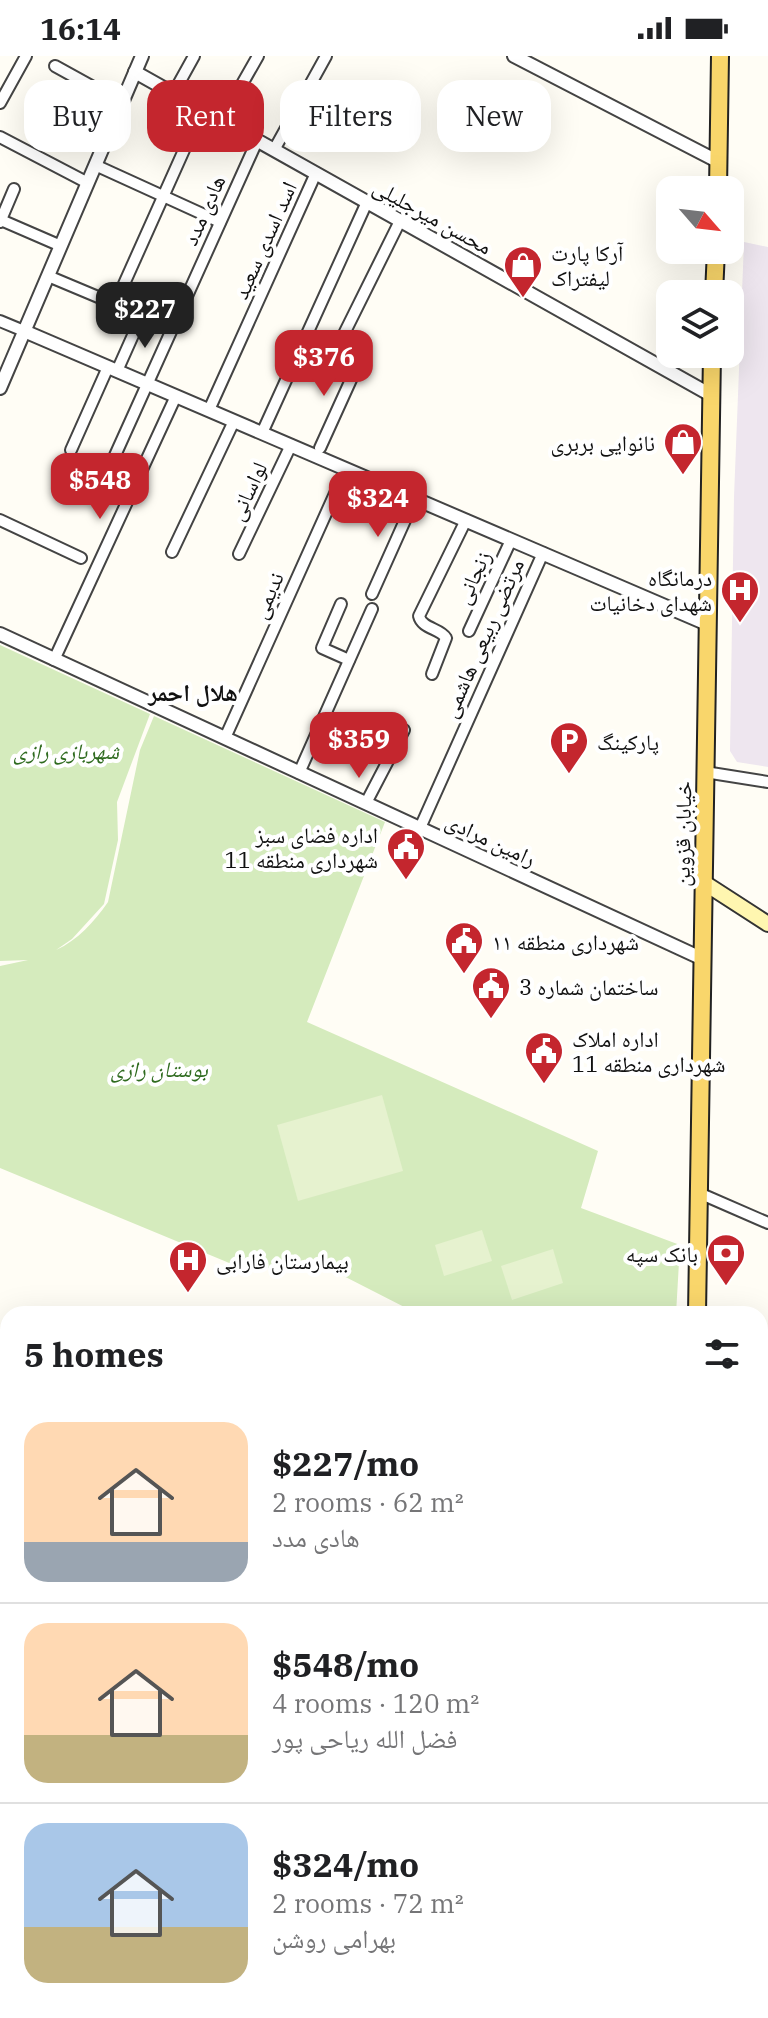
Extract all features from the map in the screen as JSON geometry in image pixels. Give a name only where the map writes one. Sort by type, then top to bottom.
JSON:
[{"type":"main road","points":[[718,176],[720,56]]},
{"type":"main road","points":[[719,122],[728,86],[729,56]]},
{"type":"main road","name":"خیابان قزوین","points":[[697,1306],[712,368]]},
{"type":"main road","points":[[703,882],[768,924]]},
{"type":"street","points":[[0,103],[26,56]]},
{"type":"street","points":[[131,82],[142,56]]},
{"type":"street","points":[[181,80],[194,56]]},
{"type":"street","points":[[244,80],[258,56]]},
{"type":"street","points":[[274,150],[326,56]]},
{"type":"street","points":[[514,56],[719,162]]},
{"type":"street","points":[[55,66],[80,80]]},
{"type":"street","name":"محسن میرجلیلی","points":[[135,72],[149,80]]},
{"type":"street","points":[[0,137],[88,183]]},
{"type":"street","name":"محسن میرجلیلی","points":[[264,145],[711,395]]},
{"type":"street","points":[[0,388],[101,152]]},
{"type":"street","points":[[115,304],[184,152]]},
{"type":"street","name":"هادی مدد","points":[[108,471],[252,152]]},
{"type":"street","points":[[95,165],[220,222]]},
{"type":"street","name":"اسد اسدی سعید","points":[[209,410],[316,173]]},
{"type":"street","points":[[14,189],[0,221],[61,246]]},
{"type":"street","points":[[262,433],[367,202]]},
{"type":"street","points":[[320,448],[359,362],[335,352],[400,221]]},
{"type":"street","points":[[48,276],[172,328]]},
{"type":"street","points":[[71,450],[142,315]]},
{"type":"street","points":[[0,321],[707,624]]},
{"type":"street","points":[[54,660],[176,396]]},
{"type":"street","points":[[172,552],[234,421]]},
{"type":"street","name":"لواسانی","points":[[239,554],[291,445]]},
{"type":"street","name":"ندیمی","points":[[225,738],[346,469]]},
{"type":"street","points":[[372,594],[415,498]]},
{"type":"street","points":[[0,520],[81,558]]},
{"type":"street","points":[[432,674],[446,638],[420,621],[419,616],[466,520]]},
{"type":"street","name":"زنجانی","points":[[469,631],[511,540]]},
{"type":"street","name":"مرتضی ربیعی هاشمی","points":[[420,828],[543,553]]},
{"type":"street","points":[[341,604],[322,648],[349,660]]},
{"type":"street","points":[[299,773],[372,609]]},
{"type":"street","name":"رامین مرادی","points":[[0,634],[703,959]]},
{"type":"street","points":[[366,803],[404,730]]},
{"type":"street","points":[[705,772],[768,782]]},
{"type":"street","points":[[699,1193],[768,1223]]},
{"type":"shaded area","points":[[744,242],[768,247],[768,767],[737,762],[730,751],[734,497],[739,368],[744,368]]},
{"type":"green space","name":"بوستان رازی","points":[[0,645],[150,714],[117,802],[118,840],[104,904],[72,939],[56,950],[71,941],[85,930],[108,902],[140,750],[154,716],[385,822],[307,1022],[598,1151],[581,1208],[680,1245],[676,1306],[402,1306],[324,1266],[303,1260],[251,1272],[0,1168],[0,966],[28,960],[0,961]]},
{"type":"green space","points":[[382,1095],[403,1171],[298,1201],[277,1125]]},
{"type":"green space","points":[[482,1230],[492,1261],[444,1276],[435,1245]]},
{"type":"green space","points":[[553,1249],[563,1283],[512,1300],[501,1266]]},
{"type":"place","name":"آرکا پارت لیفتراک","points":[[523,299]]},
{"type":"place","name":"نانوایی بربری","points":[[683,476]]},
{"type":"place","name":"درمانگاه شهدای دخانیات","points":[[740,624]]},
{"type":"place","name":"پارکینگ","points":[[569,775]]},
{"type":"place","name":"اداره فضای سبز شهرداری منطقه 11","points":[[406,881]]},
{"type":"place","name":"شهرداری منطقه ۱۱","points":[[464,975]]},
{"type":"place","name":"ساختمان شماره 3","points":[[491,1020]]},
{"type":"place","name":"اداره املاک شهرداری منطقه 11","points":[[544,1085]]},
{"type":"place","name":"بانک سپه","points":[[726,1287]]},
{"type":"place","name":"بیمارستان فارابی","points":[[188,1294]]},
{"type":"district","name":"هلال احمر","points":[[193,692]]},
{"type":"park label","name":"شهربازی رازی","points":[[66,750]]}]
